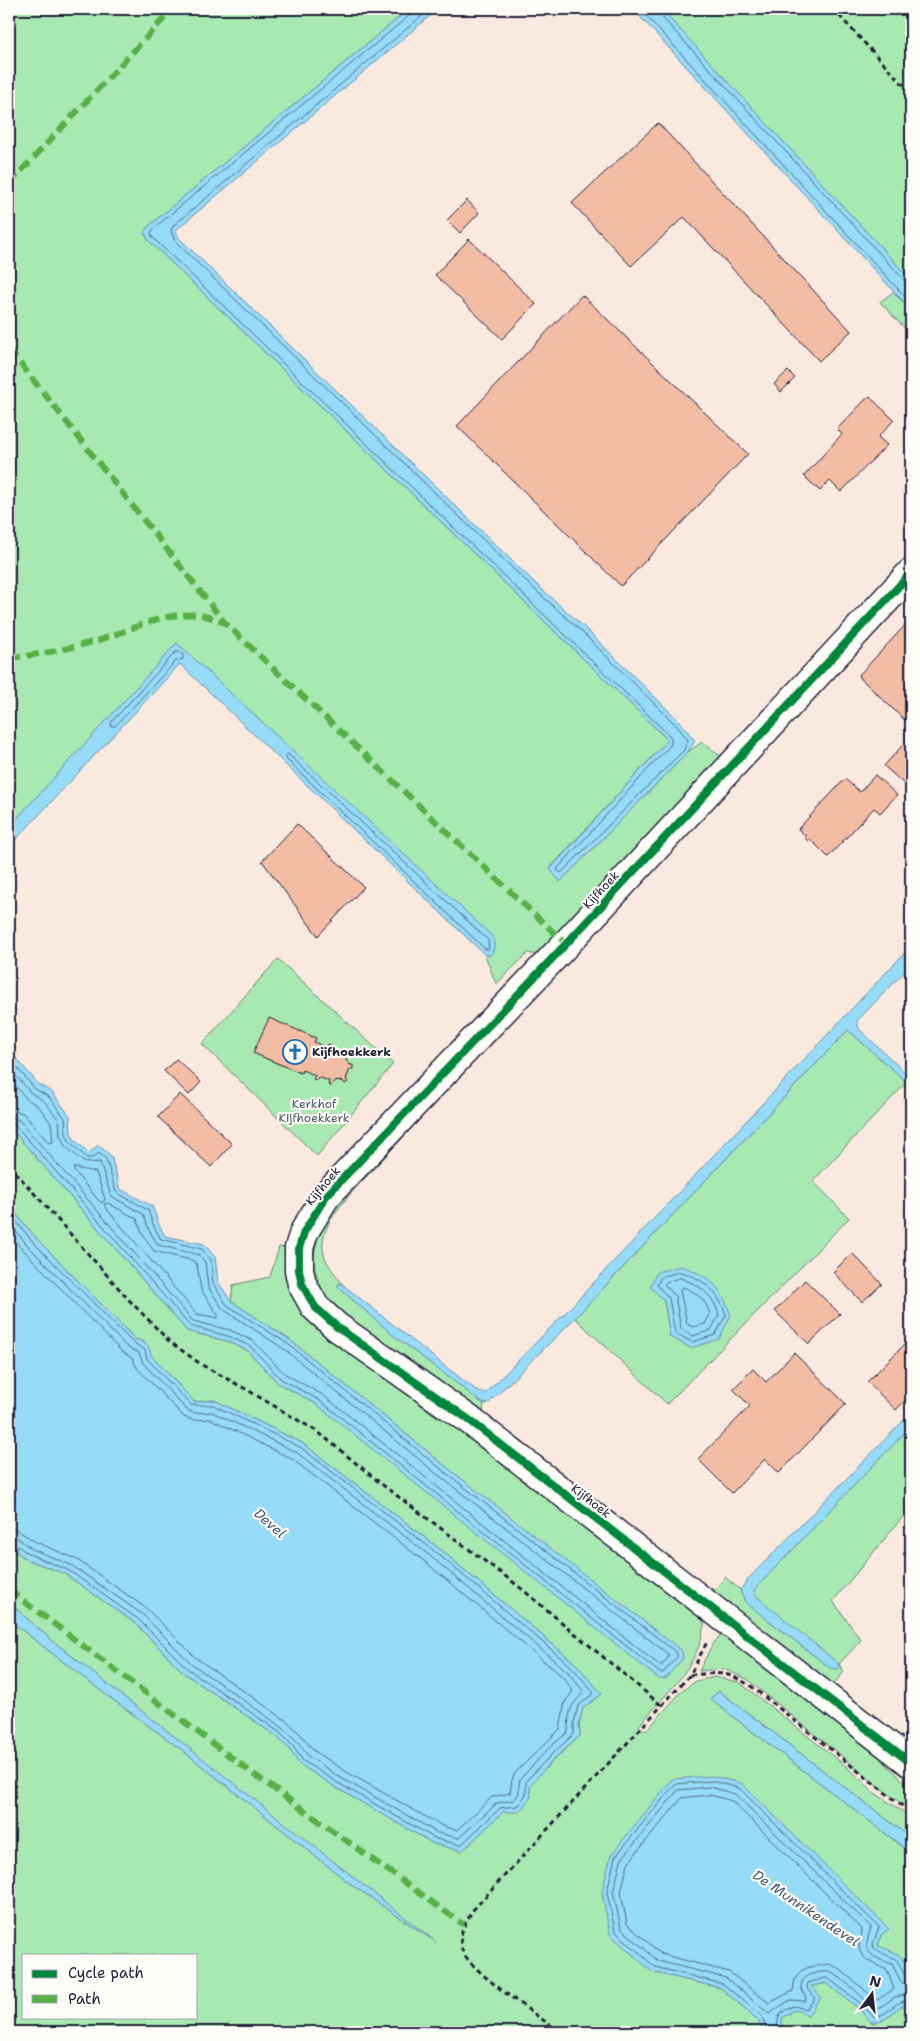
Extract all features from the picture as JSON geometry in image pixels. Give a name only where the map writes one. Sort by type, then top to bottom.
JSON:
[{"type":"street","name":"Kijfhoek","points":[[911,573],[573,937],[326,1196],[304,1232],[299,1248],[299,1270],[302,1284],[315,1306],[337,1327],[468,1419],[911,1763]]},
{"type":"path","points":[[833,9],[911,93]]},
{"type":"path","points":[[9,1165],[130,1301],[170,1342],[202,1365],[318,1432],[384,1486],[517,1585],[662,1706]]},
{"type":"path","points":[[560,2032],[478,1971],[466,1959],[460,1947],[464,1925],[473,1910],[690,1675],[708,1639],[717,1613]]},
{"type":"path","points":[[690,1675],[722,1673],[734,1675],[751,1686],[911,1813]]},
{"type":"green space","points":[[9,9],[409,9],[150,225],[144,233],[149,241],[668,740],[550,868],[560,882],[688,752],[702,742],[722,757],[538,955],[528,953],[496,984],[485,955],[490,955],[178,644],[9,827]]},
{"type":"green space","points":[[660,9],[911,9],[911,280]]},
{"type":"green space","points":[[893,292],[911,310],[911,335],[880,302]]},
{"type":"green space","points":[[724,793],[353,1191],[334,1215],[325,1233],[323,1252],[327,1262],[343,1285],[339,1283],[338,1287],[393,1335],[484,1404],[482,1421],[331,1306],[323,1292],[315,1268],[314,1257],[319,1234],[332,1208]]},
{"type":"green space","name":"Kerkhof Kijfhoekkerk","points":[[278,959],[393,1064],[317,1156],[202,1044]],"holes":[[[269,1019],[316,1038],[314,1042],[327,1048],[328,1044],[331,1046],[330,1049],[341,1054],[345,1053],[343,1056],[353,1068],[350,1069],[345,1083],[343,1081],[333,1082],[331,1086],[328,1085],[329,1081],[318,1077],[314,1079],[315,1075],[302,1070],[300,1073],[253,1053]]]},
{"type":"green space","points":[[848,1030],[907,1082],[813,1181],[849,1218],[667,1404],[575,1318]],"holes":[[[664,1300],[691,1348],[670,1336]]]},
{"type":"green space","points":[[9,1126],[187,1331],[227,1341],[248,1351],[278,1383],[316,1404],[444,1465],[290,1340],[231,1301],[233,1285],[270,1277],[279,1247],[289,1248],[285,1279],[303,1311],[327,1335],[437,1417],[463,1424],[705,1614],[703,1632],[691,1663],[639,1726],[646,1731],[682,1691],[696,1681],[715,1677],[739,1682],[847,1767],[875,1793],[911,1817],[911,1838],[719,1691],[710,1699],[911,1853],[911,1979],[906,1964],[878,1946],[881,1935],[888,1928],[652,1972],[721,1988],[758,2020],[763,2032],[9,2032],[9,1620],[182,1750],[349,1883],[430,1938],[54,1642],[9,1603],[9,1546],[26,1559],[65,1574],[135,1623],[184,1673],[276,1736],[290,1750],[300,1764],[335,1787],[434,1844],[462,1851],[580,1736],[579,1724],[582,1708],[602,1694],[576,1664],[436,1546],[302,1443],[214,1400],[194,1402],[151,1355],[144,1342],[135,1339],[37,1239],[9,1206]]},
{"type":"green space","points":[[911,1426],[911,1507],[833,1601],[861,1640],[839,1664],[844,1672],[829,1689],[710,1596],[725,1577],[740,1590],[745,1602],[830,1668],[755,1595],[753,1590]]},
{"type":"green space","points":[[724,1630],[875,1746],[886,1764],[911,1788],[911,1810],[879,1787],[747,1679],[724,1669],[699,1671],[711,1647]]},
{"type":"green space","points":[[827,1983],[857,2007],[871,2022],[882,2021],[903,2006],[911,2006],[911,2032],[783,2032],[782,2018],[795,2010],[811,1986]]},
{"type":"water","points":[[409,9],[438,9],[176,230],[178,237],[535,583],[584,627],[681,723],[695,741],[688,752],[560,882],[550,869],[668,740],[149,241],[144,232]]},
{"type":"water","points":[[633,9],[661,9],[911,280],[911,310]]},
{"type":"water","points":[[177,643],[493,937],[494,949],[492,953],[485,955],[180,664],[9,847],[9,827]]},
{"type":"water","points":[[911,946],[911,965],[857,1021],[859,1029],[911,1078],[911,1086],[848,1030],[575,1318],[489,1403],[484,1404],[393,1335],[338,1287],[339,1283],[343,1285],[479,1392],[486,1393],[567,1311]]},
{"type":"water","points":[[9,1050],[39,1085],[52,1092],[70,1116],[71,1133],[74,1139],[89,1153],[98,1145],[111,1156],[120,1189],[152,1206],[165,1236],[204,1244],[215,1257],[218,1282],[231,1301],[290,1340],[444,1465],[682,1651],[683,1658],[665,1679],[659,1679],[316,1404],[278,1383],[248,1351],[227,1341],[187,1331],[9,1126]]},
{"type":"water","name":"Devel","points":[[9,1206],[37,1239],[135,1339],[146,1344],[151,1355],[194,1402],[214,1400],[302,1443],[436,1546],[576,1664],[602,1694],[583,1708],[579,1724],[580,1736],[557,1756],[530,1785],[531,1797],[519,1812],[503,1812],[462,1851],[434,1844],[299,1764],[290,1750],[276,1736],[184,1673],[135,1623],[65,1574],[26,1559],[9,1546]]},
{"type":"water","points":[[681,1266],[700,1274],[713,1283],[731,1315],[719,1339],[691,1348],[670,1337],[664,1300],[650,1287],[657,1272]]},
{"type":"water","points":[[911,1413],[911,1426],[754,1590],[755,1595],[839,1664],[838,1669],[830,1668],[745,1602],[740,1590],[750,1577]]},
{"type":"water","points":[[9,1603],[54,1642],[436,1942],[349,1883],[182,1750],[9,1620]]},
{"type":"water","points":[[719,1691],[911,1838],[911,1853],[710,1699]]},
{"type":"water","name":"De Munnikendevel","points":[[711,1776],[741,1783],[889,1929],[881,1935],[878,1946],[895,1953],[904,1961],[909,1973],[911,2006],[903,2006],[882,2021],[871,2022],[857,2007],[826,1983],[811,1986],[821,1997],[808,2015],[795,2010],[782,2018],[783,2032],[763,2032],[758,2020],[721,1988],[652,1972],[610,1934],[602,1892],[611,1855],[672,1779]]},
{"type":"building","points":[[658,123],[851,331],[819,361],[684,217],[631,266],[572,203]]},
{"type":"building","points":[[467,200],[479,213],[460,233],[447,220]]},
{"type":"building","points":[[469,239],[536,304],[502,339],[435,275]]},
{"type":"building","points":[[582,295],[748,454],[621,586],[457,426]]},
{"type":"building","points":[[788,371],[795,378],[781,392],[774,384]]},
{"type":"building","points":[[869,396],[894,420],[878,437],[887,445],[841,492],[830,481],[820,491],[804,476],[842,434],[837,429]]},
{"type":"building","points":[[911,619],[911,726],[858,676]]},
{"type":"building","points":[[911,736],[911,790],[884,766]]},
{"type":"building","points":[[875,775],[897,795],[880,813],[874,808],[828,857],[810,839],[808,841],[804,837],[806,836],[798,829],[845,779],[860,792]]},
{"type":"building","points":[[297,824],[364,887],[318,936],[262,861]]},
{"type":"building","name":"Kijfhoekkerk","points":[[269,1018],[316,1038],[314,1042],[327,1048],[328,1044],[331,1046],[330,1049],[341,1054],[342,1051],[345,1053],[343,1056],[350,1065],[353,1065],[353,1069],[350,1069],[346,1079],[348,1082],[345,1084],[343,1081],[333,1082],[331,1086],[328,1085],[329,1081],[318,1077],[317,1080],[313,1079],[315,1075],[302,1070],[301,1073],[253,1053]]},
{"type":"building","points":[[176,1059],[201,1082],[189,1095],[164,1071]]},
{"type":"building","points":[[180,1094],[232,1144],[211,1167],[158,1117]]},
{"type":"building","points":[[852,1253],[882,1284],[862,1302],[833,1272]]},
{"type":"building","points":[[805,1280],[840,1314],[809,1344],[775,1311]]},
{"type":"building","points":[[910,1339],[911,1394],[896,1410],[867,1382]]},
{"type":"building","points":[[794,1353],[846,1404],[779,1473],[765,1459],[732,1493],[698,1459],[750,1406],[733,1389],[753,1369],[766,1382]]},
{"type":"building","points":[[911,1545],[911,1561],[903,1554]]},
{"type":"marked path","points":[[9,184],[173,9]]},
{"type":"marked path","points":[[9,349],[225,623]]},
{"type":"marked path","points":[[9,658],[85,644],[172,616],[200,615],[225,623],[566,944]]},
{"type":"marked path","points":[[9,1590],[252,1773],[464,1925]]},
{"type":"cycle path","points":[[911,573],[566,944],[326,1196],[304,1232],[299,1248],[299,1270],[302,1284],[315,1307],[337,1327],[468,1419],[911,1763]]},
{"type":"place","name":"Kijfhoekkerk","points":[[295,1052]]}]
